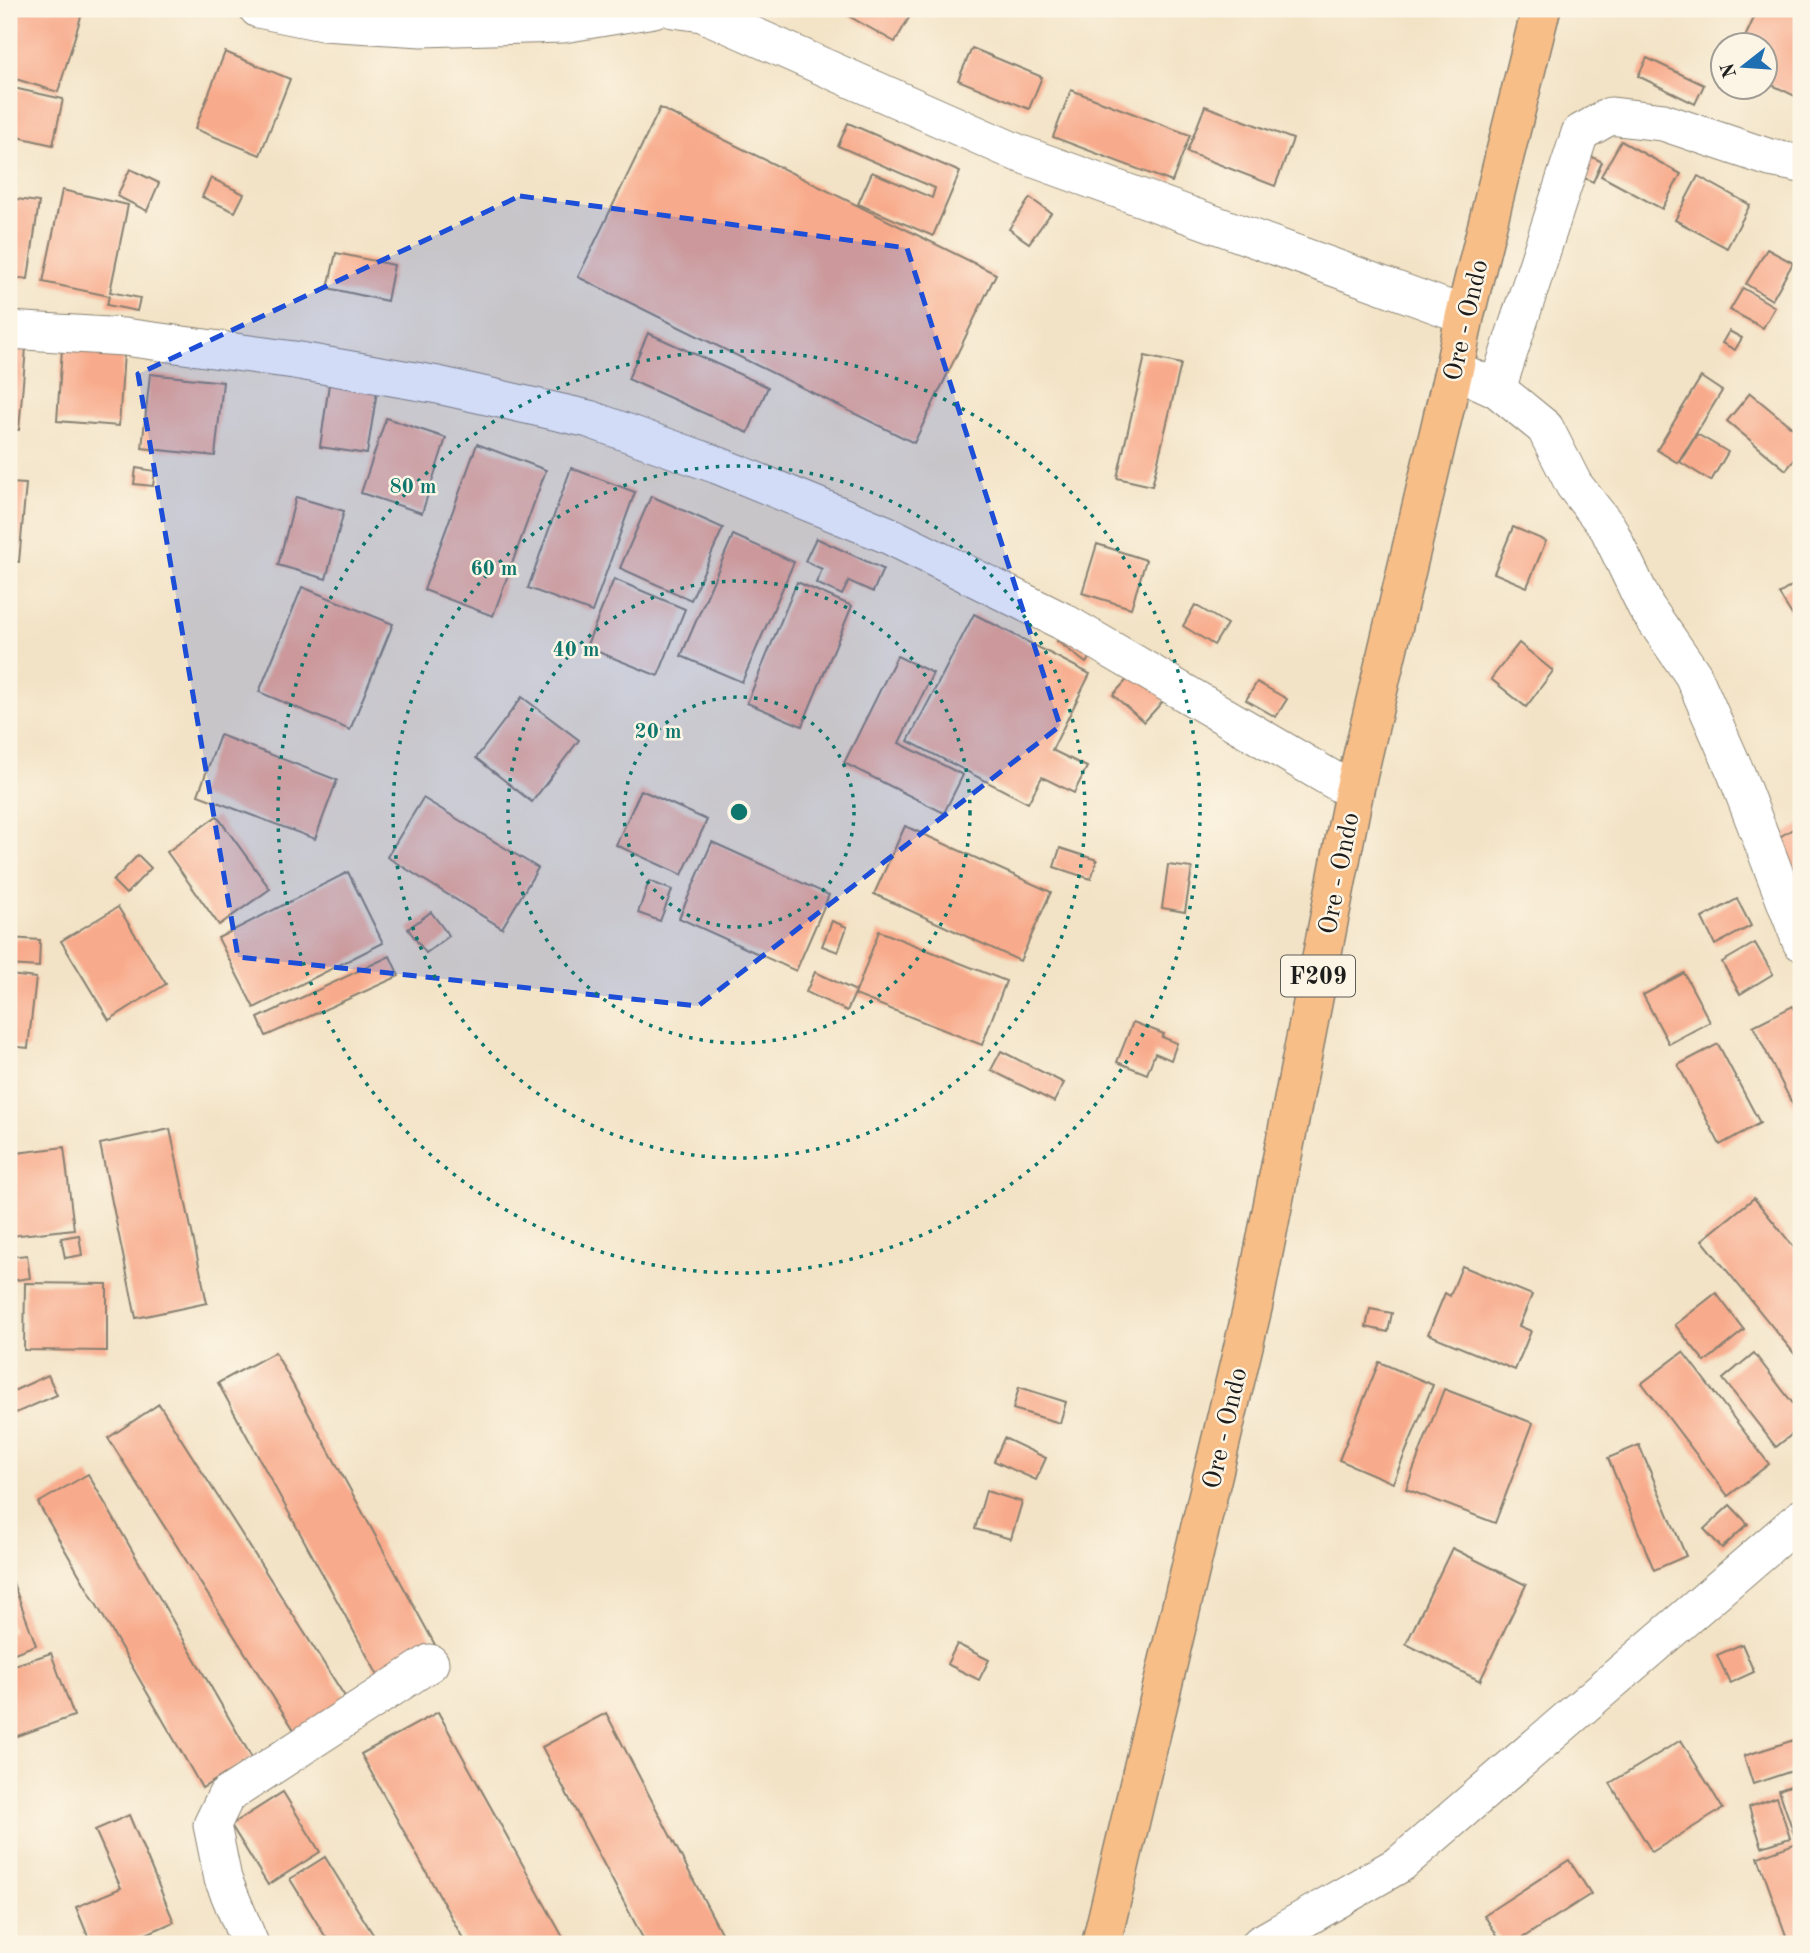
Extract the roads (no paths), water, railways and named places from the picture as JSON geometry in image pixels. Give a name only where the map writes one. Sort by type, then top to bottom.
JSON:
[{"type":"main road","name":"Ore - Ondo","points":[[1101,1944],[1253,1307],[1354,792],[1465,315],[1541,9]]},
{"type":"street","points":[[258,9],[322,22],[422,28],[563,24],[654,9]]},
{"type":"street","points":[[673,9],[702,13],[1018,153],[1465,315]]},
{"type":"street","points":[[1497,389],[1580,133],[1610,116],[1663,122],[1770,158],[1801,164]]},
{"type":"street","points":[[9,330],[124,337],[294,360],[438,384],[589,419],[717,465],[888,535],[1062,621],[1354,792]]},
{"type":"street","points":[[1454,369],[1497,389],[1545,428],[1574,485],[1608,528],[1646,607],[1693,675],[1736,773],[1801,942]]},
{"type":"street","points":[[1260,1944],[1399,1864],[1801,1518]]},
{"type":"street","points":[[250,1944],[223,1879],[212,1825],[226,1796],[430,1663]]}]
